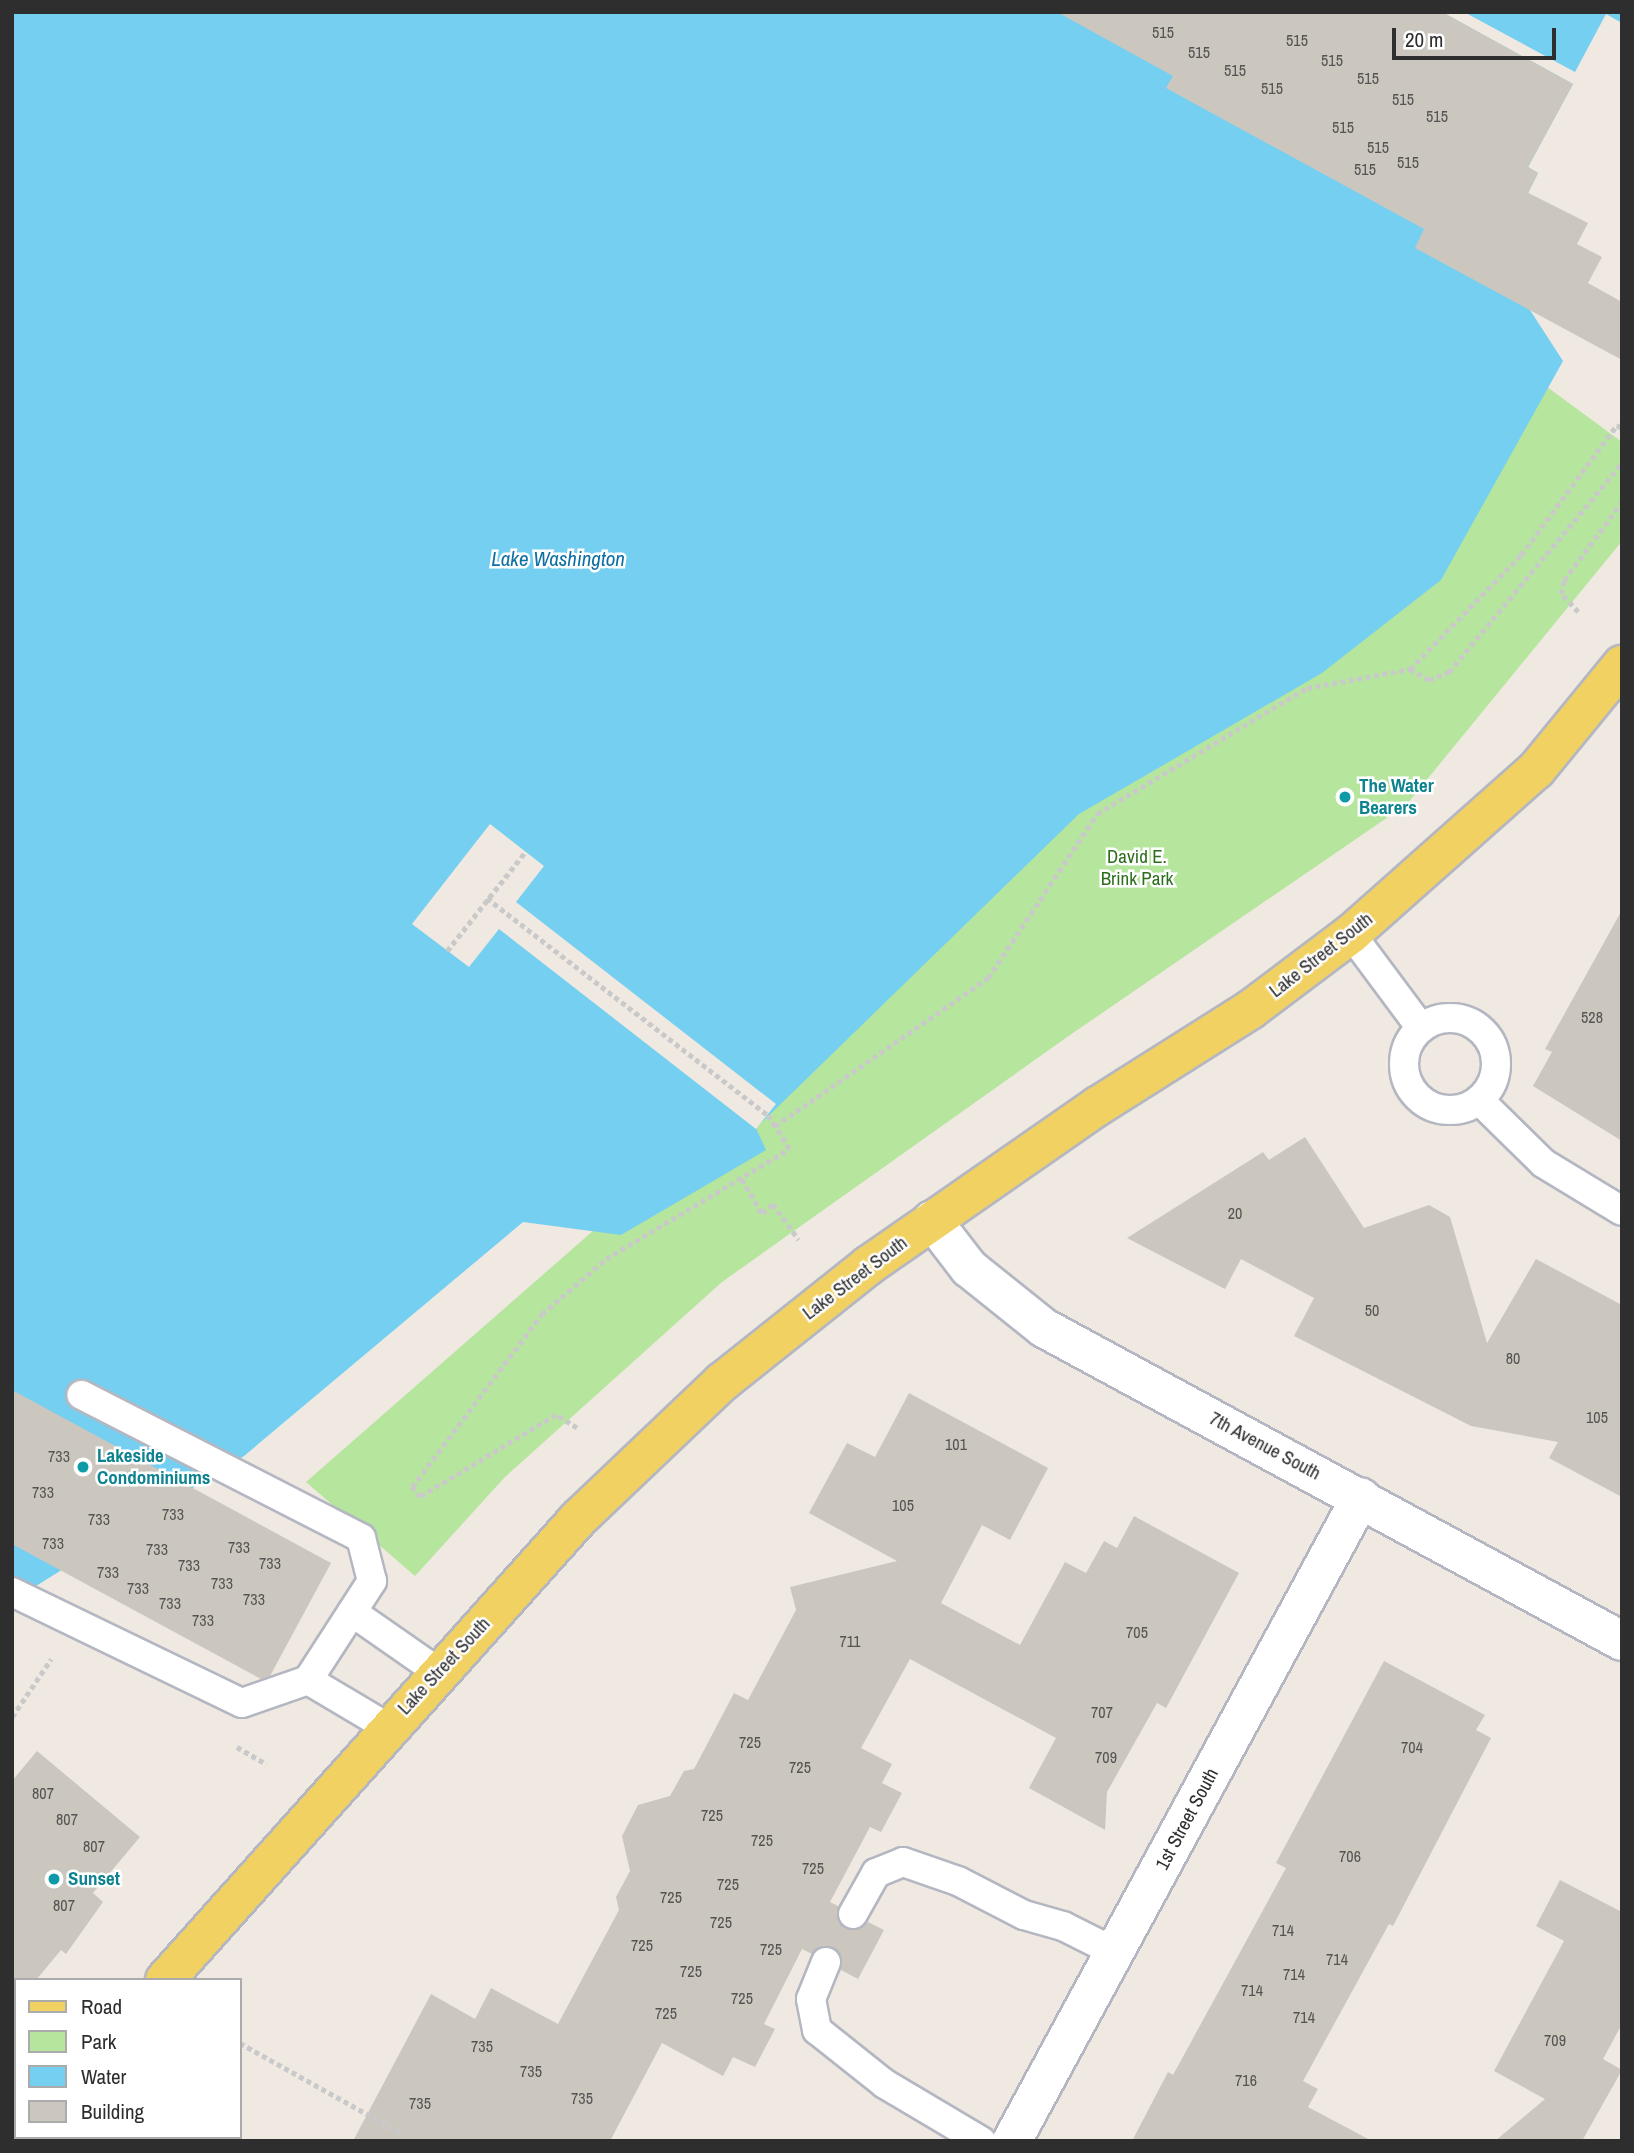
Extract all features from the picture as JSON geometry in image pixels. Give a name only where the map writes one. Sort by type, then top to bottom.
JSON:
[{"type":"main road","name":"Lake Street South","points":[[167,1978],[387,1727],[578,1519],[722,1382],[932,1220],[1098,1106],[1250,1010],[1351,934],[1536,770],[1622,665]]},
{"type":"street","name":"7th Avenue South","points":[[932,1220],[969,1268],[1044,1328],[1361,1497],[1622,1641]]},
{"type":"street","name":"1st Street South","points":[[1012,2141],[1361,1497]]},
{"type":"lane","points":[[1351,934],[1421,1028]]},
{"type":"lane","points":[[1455,1017],[1486,1035],[1495,1051],[1496,1069],[1491,1086],[1479,1100],[1464,1108],[1445,1110],[1414,1092],[1406,1076],[1404,1058],[1421,1028],[1437,1019],[1455,1017]]},
{"type":"lane","points":[[1479,1100],[1505,1130],[1543,1163],[1622,1211]]},
{"type":"lane","points":[[12,1592],[242,1703],[308,1680],[372,1581],[361,1538],[81,1395]]},
{"type":"lane","points":[[352,1612],[438,1672]]},
{"type":"lane","points":[[308,1680],[387,1727]]},
{"type":"lane","points":[[853,1914],[876,1873],[903,1862],[958,1881],[1024,1915],[1063,1926],[1115,1952]]},
{"type":"lane","points":[[826,1962],[811,1999],[817,2030],[885,2084],[981,2141]]},
{"type":"path","points":[[775,1126],[988,978],[1097,814],[1307,688],[1410,669],[1521,555],[1617,425],[1622,428]]},
{"type":"path","points":[[1410,669],[1429,680],[1449,672],[1622,463]]},
{"type":"path","points":[[1578,612],[1561,594],[1564,580],[1622,502]]},
{"type":"path","points":[[447,950],[526,851]]},
{"type":"path","points":[[487,898],[768,1115],[789,1149],[606,1259],[542,1314],[412,1487],[420,1497],[556,1415],[577,1428]]},
{"type":"path","points":[[741,1179],[762,1213],[773,1204],[799,1240]]},
{"type":"path","points":[[12,1717],[57,1650]]},
{"type":"path","points":[[232,1745],[267,1763]]},
{"type":"path","points":[[242,2044],[401,2133]]},
{"type":"green space","name":"David E. Brink Park","points":[[1543,384],[1622,442],[1622,541],[1407,804],[1070,1035],[722,1282],[505,1477],[415,1576],[306,1482],[938,929]]},
{"type":"water","name":"Lake Washington","points":[[12,12],[1622,12],[1622,152],[1530,310],[1563,361],[1441,580],[1322,673],[1079,814],[756,1128],[766,1150],[621,1235],[523,1222],[244,1456],[12,1601]]},
{"type":"pier","points":[[1442,12],[1464,12],[1575,72],[1606,14],[1622,23],[1622,159],[1585,222],[1528,193],[1538,173],[1528,167],[1573,84]]},
{"type":"pier","points":[[490,824],[544,866],[516,902],[776,1104],[756,1129],[499,929],[469,967],[412,924]]},
{"type":"building","points":[[1057,12],[1442,12],[1573,84],[1528,167],[1538,173],[1528,193],[1588,223],[1577,244],[1602,257],[1588,283],[1622,302],[1622,360],[1415,248],[1424,229],[1166,88],[1173,76]]},
{"type":"building","points":[[1622,910],[1622,1141],[1533,1086],[1552,1052],[1545,1049]]},
{"type":"building","points":[[1305,1137],[1364,1228],[1429,1205],[1450,1217],[1487,1343],[1536,1259],[1622,1305],[1622,1497],[1549,1458],[1558,1442],[1471,1426],[1294,1336],[1314,1298],[1241,1259],[1225,1289],[1127,1238],[1263,1152],[1269,1160]]},
{"type":"building","name":"Lakeside Condominiums","points":[[12,1390],[331,1563],[270,1676],[261,1679],[12,1544]]},
{"type":"building","points":[[909,1393],[1048,1468],[1010,1540],[982,1525],[941,1603],[1020,1645],[1065,1562],[1086,1573],[1104,1541],[1117,1548],[1134,1516],[1239,1573],[1166,1708],[1157,1703],[1107,1792],[1105,1830],[1029,1788],[1056,1738],[910,1659],[861,1748],[892,1764],[882,1783],[902,1793],[881,1832],[870,1827],[830,1902],[838,1906],[838,1922],[845,1929],[861,1929],[868,1922],[884,1930],[858,1979],[841,1970],[842,1959],[833,1947],[823,1946],[812,1954],[802,1949],[764,2024],[775,2029],[755,2067],[733,2057],[723,2076],[662,2043],[610,2141],[353,2141],[431,1994],[475,2019],[491,1988],[558,2024],[619,1910],[616,1897],[630,1871],[622,1836],[638,1805],[670,1796],[684,1771],[694,1769],[734,1693],[748,1700],[796,1610],[790,1587],[897,1561],[809,1513],[847,1443],[875,1457]]},
{"type":"building","points":[[1384,1661],[1485,1715],[1476,1730],[1491,1738],[1393,1926],[1389,1924],[1303,2081],[1318,2089],[1308,2107],[1372,2141],[1132,2141],[1168,2072],[1173,2075],[1286,1868],[1276,1863]]},
{"type":"building","name":"Sunset","points":[[37,1751],[140,1837],[93,1893],[103,1902],[66,1954],[61,1950],[38,1978],[14,1978],[12,2008],[12,1781]]},
{"type":"building","points":[[1560,1880],[1622,1912],[1622,2024],[1603,2059],[1622,2070],[1582,2141],[1495,2141],[1545,2099],[1494,2071],[1564,1941],[1536,1926]]},
{"type":"place","name":"The Water Bearers","points":[[1345,797]]},
{"type":"place","name":"Lakeside Condominiums","points":[[83,1467]]},
{"type":"place","name":"Sunset","points":[[54,1879]]}]
